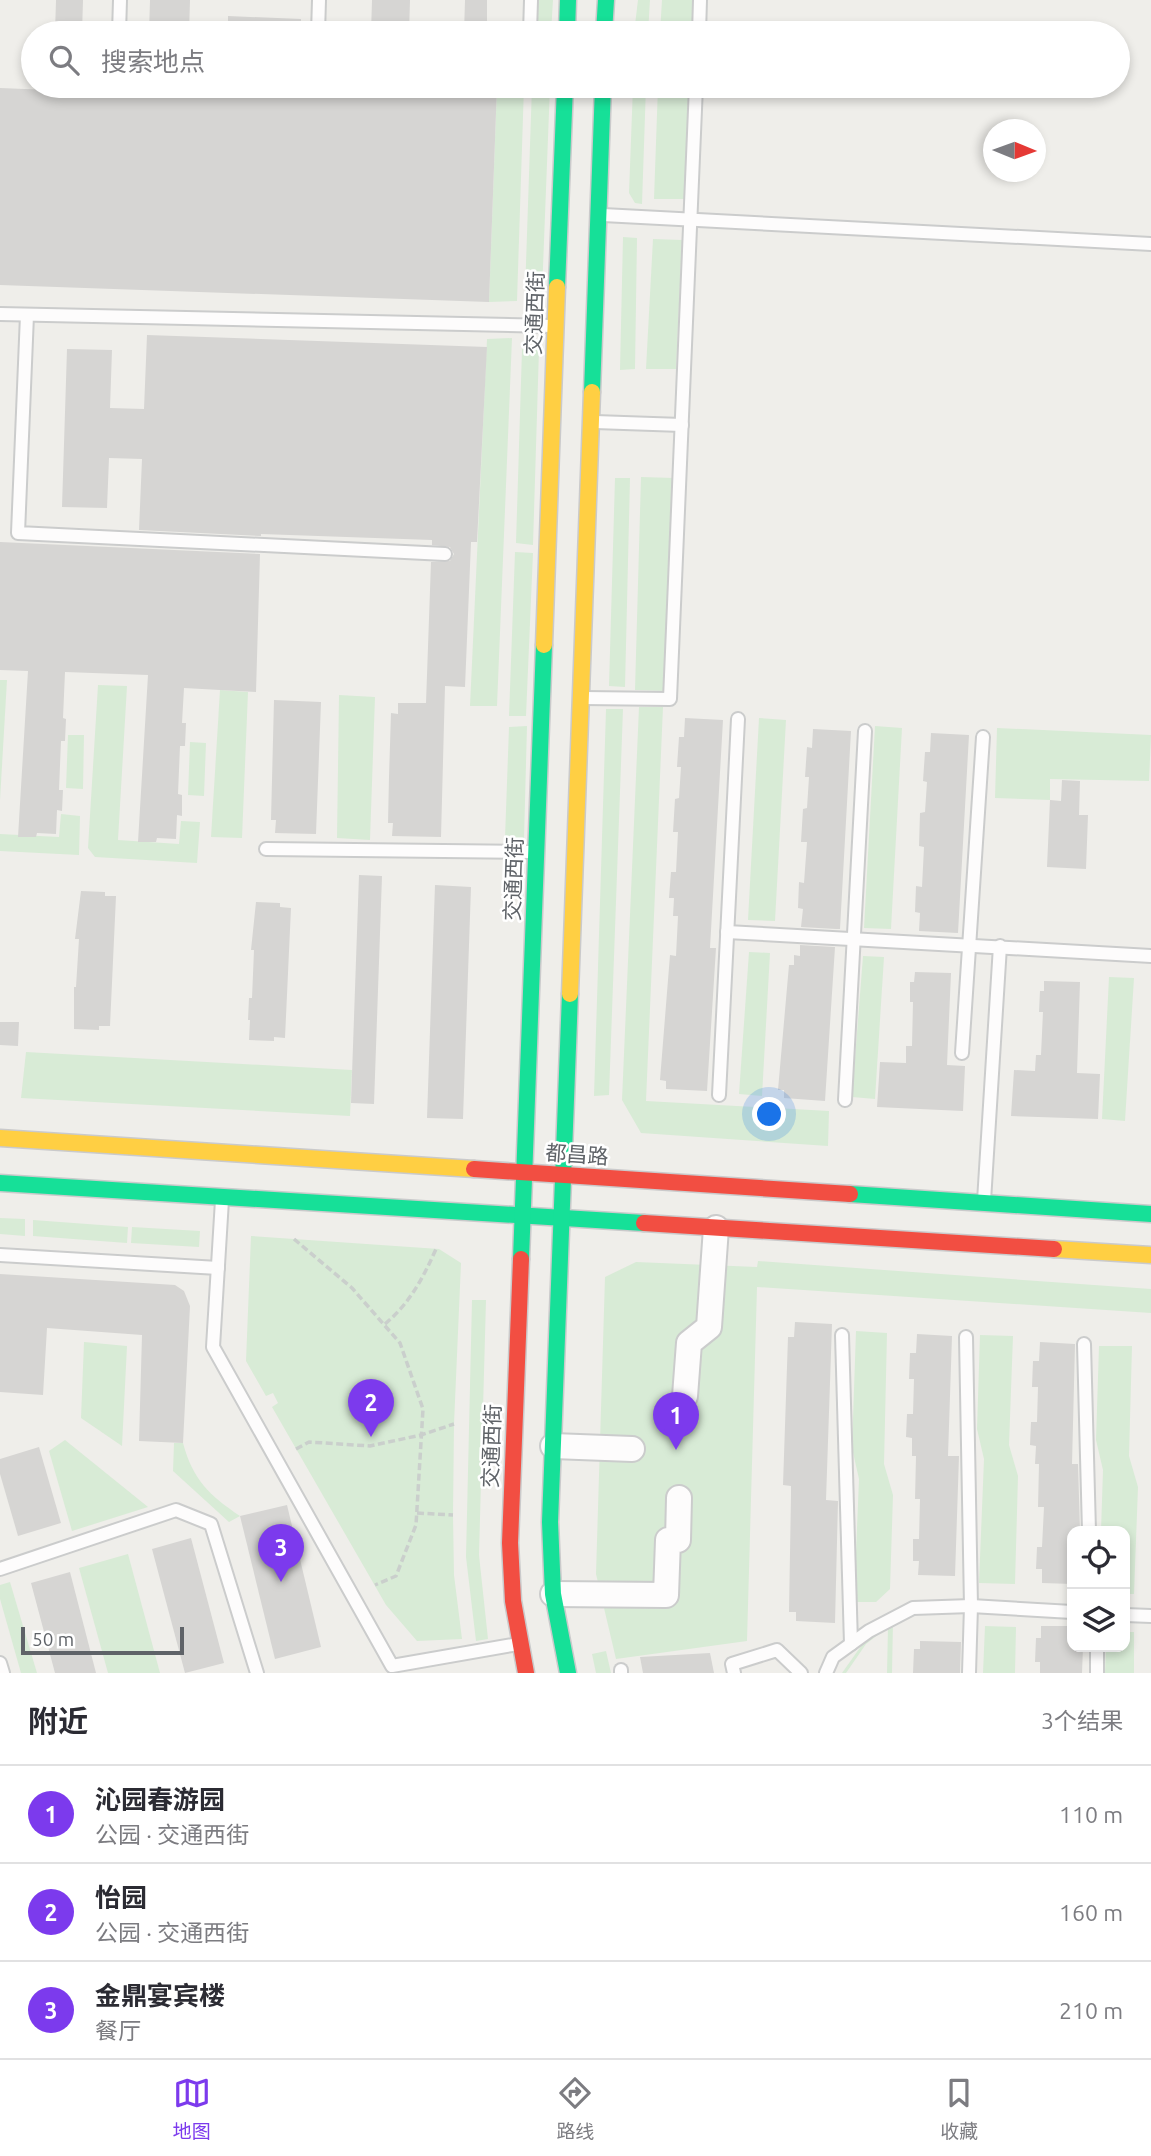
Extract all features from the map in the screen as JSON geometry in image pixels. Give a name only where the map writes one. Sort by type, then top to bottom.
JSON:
[{"type":"main road","points":[[567,21],[568,0]]},
{"type":"main road","points":[[605,21],[606,0]]},
{"type":"main road","name":"交通西街","points":[[526,1673],[513,1601],[510,1543],[565,98]]},
{"type":"main road","points":[[568,1673],[553,1594],[550,1522],[603,98]]},
{"type":"main road","name":"都昌路","points":[[0,1138],[1151,1214]]},
{"type":"main road","points":[[0,1183],[1151,1255]]},
{"type":"street","points":[[685,1396],[689,1343],[709,1326],[716,1228]]},
{"type":"street","points":[[553,1446],[632,1449]]},
{"type":"street","points":[[553,1594],[666,1595],[668,1540],[678,1540],[679,1498]]},
{"type":"lane","points":[[119,21],[120,0]]},
{"type":"lane","points":[[318,0],[318,21]]},
{"type":"lane","points":[[530,21],[531,0]]},
{"type":"lane","points":[[699,21],[700,0]]},
{"type":"lane","points":[[580,698],[670,699],[695,98]]},
{"type":"lane","points":[[598,215],[1151,244]]},
{"type":"lane","points":[[0,314],[556,326]]},
{"type":"lane","points":[[27,315],[18,533],[446,554]]},
{"type":"lane","points":[[590,422],[682,425]]},
{"type":"lane","points":[[719,1095],[738,719]]},
{"type":"lane","points":[[845,1100],[865,731]]},
{"type":"lane","points":[[962,1053],[983,737]]},
{"type":"lane","points":[[266,849],[536,852]]},
{"type":"lane","points":[[727,932],[1151,956]]},
{"type":"lane","points":[[984,1203],[1000,946]]},
{"type":"lane","points":[[222,1197],[213,1347],[392,1666],[521,1644]]},
{"type":"lane","points":[[0,1255],[218,1268]]},
{"type":"lane","points":[[842,1335],[851,1644]]},
{"type":"lane","points":[[966,1337],[971,1606],[969,1673]]},
{"type":"lane","points":[[1084,1344],[1089,1526]]},
{"type":"lane","points":[[0,1569],[176,1510],[199,1519],[211,1524],[257,1673]]},
{"type":"lane","points":[[826,1673],[833,1657],[869,1631],[913,1608],[971,1606],[1067,1612]]},
{"type":"lane","points":[[1130,1615],[1151,1616]]},
{"type":"lane","points":[[734,1673],[732,1664],[777,1650],[801,1673]]},
{"type":"lane","points":[[1097,1652],[1097,1673]]},
{"type":"lane","points":[[0,1663],[3,1673]]},
{"type":"path","points":[[294,1239],[352,1288],[400,1343],[423,1409],[416,1525],[396,1576],[375,1585]]},
{"type":"path","points":[[384,1325],[399,1312],[421,1283],[436,1249]]},
{"type":"path","points":[[296,1449],[309,1441],[327,1445],[370,1446],[421,1435],[454,1424]]},
{"type":"path","points":[[417,1513],[453,1515]]},
{"type":"green space","points":[[538,0],[553,0],[552,21],[537,21]]},
{"type":"green space","points":[[638,0],[650,0],[649,21],[635,21]]},
{"type":"green space","points":[[662,0],[693,0],[692,21],[661,21]]},
{"type":"green space","points":[[497,98],[524,98],[517,301],[489,302]]},
{"type":"green space","points":[[532,98],[550,98],[542,293],[525,293]]},
{"type":"green space","points":[[633,98],[646,98],[642,204],[635,203],[629,193]]},
{"type":"green space","points":[[658,98],[690,98],[686,199],[654,199]]},
{"type":"green space","points":[[623,237],[637,238],[635,369],[620,370]]},
{"type":"green space","points":[[653,239],[682,240],[676,369],[646,369]]},
{"type":"green space","points":[[512,338],[497,706],[470,706],[487,339]]},
{"type":"green space","points":[[522,349],[539,349],[533,545],[516,543]]},
{"type":"green space","points":[[641,477],[674,478],[666,691],[635,690]]},
{"type":"green space","points":[[615,478],[630,478],[625,687],[609,686]]},
{"type":"green space","points":[[515,552],[533,553],[526,716],[509,716]]},
{"type":"green space","points":[[0,680],[7,680],[0,800]]},
{"type":"green space","points":[[98,685],[127,686],[118,840],[179,844],[181,821],[200,822],[197,863],[95,857],[88,848]]},
{"type":"green space","points":[[220,690],[248,692],[242,838],[211,837]]},
{"type":"green space","points":[[339,695],[375,697],[370,840],[337,838]]},
{"type":"green space","points":[[639,707],[663,707],[646,1101],[829,1111],[828,1146],[641,1133],[622,1100]]},
{"type":"green space","points":[[606,709],[623,709],[609,1095],[594,1096]]},
{"type":"green space","points":[[759,718],[786,720],[775,921],[748,920]]},
{"type":"green space","points":[[527,726],[524,839],[505,838],[509,727]]},
{"type":"green space","points":[[875,726],[902,728],[891,929],[864,928]]},
{"type":"green space","points":[[997,728],[1151,735],[1149,781],[1050,779],[1050,800],[995,798]]},
{"type":"green space","points":[[68,735],[84,735],[83,789],[66,788]]},
{"type":"green space","points":[[190,742],[206,743],[204,796],[188,795]]},
{"type":"green space","points":[[61,814],[80,816],[79,855],[0,851],[0,834],[59,837]]},
{"type":"green space","points":[[749,952],[770,953],[762,1096],[739,1094]]},
{"type":"green space","points":[[863,956],[884,957],[875,1099],[852,1097]]},
{"type":"green space","points":[[1109,977],[1134,978],[1125,1121],[1102,1119]]},
{"type":"green space","points":[[26,1052],[352,1070],[350,1116],[21,1098]]},
{"type":"green space","points":[[0,1218],[25,1219],[25,1236],[0,1234]]},
{"type":"green space","points":[[33,1220],[128,1227],[127,1243],[33,1236]]},
{"type":"green space","points":[[132,1227],[200,1231],[199,1247],[131,1243]]},
{"type":"green space","points":[[251,1236],[439,1249],[461,1263],[453,1515],[454,1575],[462,1639],[417,1641],[386,1605],[272,1407],[278,1403],[273,1393],[266,1396],[246,1361]]},
{"type":"green space","points":[[758,1261],[1151,1289],[1151,1313],[757,1287],[747,1641],[616,1659],[596,1574],[605,1277],[636,1262],[757,1267]]},
{"type":"green space","points":[[472,1300],[486,1300],[479,1555],[488,1639],[476,1641],[466,1557]]},
{"type":"green space","points":[[856,1331],[887,1333],[884,1464],[893,1495],[890,1589],[876,1602],[854,1602],[859,1479],[852,1448]]},
{"type":"green space","points":[[980,1335],[1013,1336],[1009,1445],[1018,1476],[1015,1584],[979,1583],[984,1459],[977,1429]]},
{"type":"green space","points":[[84,1342],[127,1346],[122,1446],[81,1418]]},
{"type":"green space","points":[[1099,1346],[1132,1346],[1129,1456],[1138,1487],[1134,1594],[1130,1594],[1130,1526],[1101,1526],[1103,1470],[1096,1440]]},
{"type":"green space","points":[[65,1440],[148,1507],[72,1531],[49,1451]]},
{"type":"green space","points":[[174,1443],[183,1443],[192,1467],[204,1486],[240,1516],[229,1522],[173,1471]]},
{"type":"green space","points":[[128,1554],[160,1673],[108,1673],[79,1568]]},
{"type":"green space","points":[[10,1582],[37,1673],[21,1673],[0,1599],[0,1585]]},
{"type":"green space","points":[[893,1622],[892,1673],[887,1673],[888,1627],[866,1644],[846,1673],[842,1673],[864,1642]]},
{"type":"green space","points":[[985,1626],[1016,1627],[1015,1673],[983,1673]]},
{"type":"green space","points":[[1130,1632],[1134,1632],[1134,1673],[1105,1673],[1106,1652],[1130,1652]]},
{"type":"green space","points":[[606,1651],[611,1673],[596,1673],[592,1654]]},
{"type":"building","points":[[56,0],[83,0],[82,21],[55,21]]},
{"type":"building","points":[[150,0],[190,0],[189,21],[149,21]]},
{"type":"building","points":[[372,0],[410,0],[409,21],[371,21]]},
{"type":"building","points":[[465,0],[487,0],[487,21],[464,21]]},
{"type":"building","points":[[228,16],[301,19],[301,21],[228,21]]},
{"type":"building","points":[[0,88],[21,89],[21,98],[497,98],[489,302],[0,285]]},
{"type":"building","points":[[147,335],[487,347],[477,542],[471,542],[465,687],[445,686],[441,837],[392,836],[393,823],[388,823],[389,777],[391,713],[398,714],[398,703],[426,703],[431,562],[450,561],[454,554],[450,547],[432,545],[432,540],[139,530],[142,459],[109,458],[107,508],[62,507],[67,349],[112,350],[110,408],[144,409]]},
{"type":"building","points":[[0,542],[260,554],[256,692],[184,688],[182,723],[186,723],[185,746],[180,746],[178,794],[182,795],[182,816],[177,815],[176,839],[157,838],[156,842],[138,842],[148,675],[65,672],[65,741],[61,741],[59,790],[63,790],[62,811],[57,810],[56,834],[37,833],[36,837],[18,837],[28,671],[0,670]]},
{"type":"building","points":[[274,700],[321,702],[316,834],[275,833],[276,820],[271,820]]},
{"type":"building","points":[[685,718],[723,720],[710,948],[716,948],[707,1091],[666,1089],[666,1081],[660,1080],[670,955],[676,956],[678,916],[673,916],[674,898],[669,898],[671,872],[676,872],[678,832],[673,832],[681,767],[677,767],[679,737],[684,737]]},
{"type":"building","points":[[813,729],[851,731],[840,929],[801,927],[803,909],[798,908],[799,882],[804,883],[807,842],[801,842],[809,777],[805,777],[807,747],[812,748]]},
{"type":"building","points":[[931,733],[969,735],[958,933],[919,931],[920,913],[915,912],[916,886],[922,887],[924,847],[919,846],[920,813],[925,812],[925,752],[930,752]]},
{"type":"building","points":[[1062,780],[1080,781],[1079,815],[1088,815],[1086,869],[1047,867],[1050,800],[1061,801]]},
{"type":"building","points":[[359,875],[382,876],[374,1104],[351,1103]]},
{"type":"building","points":[[435,885],[471,887],[463,1119],[427,1118]]},
{"type":"building","points":[[81,891],[105,892],[105,896],[116,896],[110,1026],[99,1026],[99,1030],[74,1029],[74,987],[79,939],[75,939]]},
{"type":"building","points":[[256,902],[280,903],[280,907],[291,908],[285,1038],[274,1037],[274,1041],[249,1040],[249,998],[252,998],[254,950],[251,950]]},
{"type":"building","points":[[800,945],[835,947],[825,1101],[784,1098],[784,1090],[778,1090],[789,965],[794,965],[794,955],[800,956]]},
{"type":"building","points":[[915,972],[951,973],[947,1065],[965,1066],[963,1111],[877,1107],[880,1062],[906,1063],[906,1046],[912,1046],[913,1002],[910,1002],[910,982],[914,982]]},
{"type":"building","points":[[1044,981],[1080,982],[1077,1073],[1100,1074],[1098,1119],[1011,1116],[1014,1070],[1035,1071],[1036,1055],[1041,1055],[1043,1012],[1039,1012],[1040,991],[1044,991]]},
{"type":"building","points":[[0,1022],[19,1022],[18,1046],[0,1045]]},
{"type":"building","points":[[0,1274],[175,1285],[184,1291],[190,1306],[183,1443],[139,1441],[142,1335],[47,1328],[43,1395],[0,1392]]},
{"type":"building","points":[[795,1322],[832,1324],[826,1500],[838,1501],[835,1623],[796,1621],[796,1612],[789,1612],[791,1486],[783,1485],[788,1337],[794,1337]]},
{"type":"building","points":[[917,1334],[952,1336],[948,1456],[959,1456],[955,1576],[918,1575],[919,1561],[913,1561],[913,1539],[919,1539],[920,1499],[915,1499],[916,1456],[912,1456],[912,1438],[906,1437],[907,1414],[913,1414],[914,1379],[909,1379],[910,1353],[916,1353]]},
{"type":"building","points":[[1040,1342],[1075,1344],[1072,1464],[1078,1464],[1080,1526],[1067,1526],[1067,1584],[1042,1583],[1042,1569],[1036,1569],[1037,1547],[1042,1547],[1044,1507],[1038,1507],[1039,1464],[1035,1464],[1036,1446],[1030,1445],[1031,1422],[1037,1422],[1038,1387],[1032,1387],[1033,1361],[1039,1361]]},
{"type":"building","points":[[39,1447],[61,1523],[18,1536],[0,1474],[0,1459]]},
{"type":"building","points":[[287,1505],[321,1647],[275,1659],[240,1516]]},
{"type":"building","points":[[191,1538],[224,1663],[185,1673],[152,1549]]},
{"type":"building","points":[[70,1572],[96,1673],[55,1673],[31,1583]]},
{"type":"building","points":[[1041,1626],[1067,1626],[1067,1652],[1083,1652],[1082,1673],[1040,1673],[1040,1662],[1035,1662],[1036,1638],[1041,1638]]},
{"type":"building","points":[[920,1641],[961,1642],[960,1673],[913,1673],[914,1649],[920,1649]]},
{"type":"building","points":[[710,1653],[714,1673],[643,1673],[640,1657]]},
{"type":"traffic: fast","points":[[567,21],[568,0]]},
{"type":"traffic: fast","points":[[605,21],[606,0]]},
{"type":"traffic: fast","points":[[557,287],[565,98]]},
{"type":"traffic: fast","points":[[592,392],[603,98]]},
{"type":"traffic: fast","points":[[521,1259],[544,645]]},
{"type":"traffic: fast","points":[[568,1673],[553,1594],[550,1522],[570,994]]},
{"type":"traffic: fast","points":[[0,1183],[644,1223]]},
{"type":"traffic: fast","points":[[850,1194],[1151,1214]]},
{"type":"traffic: slow","points":[[544,645],[557,287]]},
{"type":"traffic: slow","points":[[570,994],[592,392]]},
{"type":"traffic: slow","points":[[0,1138],[474,1169]]},
{"type":"traffic: slow","points":[[1054,1249],[1151,1255]]},
{"type":"traffic: jam","points":[[474,1169],[850,1194]]},
{"type":"traffic: jam","points":[[644,1223],[1054,1249]]},
{"type":"traffic: jam","points":[[521,1259],[510,1543],[513,1601],[526,1673]]},
{"type":"place","name":"怡园","points":[[371,1437]]},
{"type":"place","name":"沁园春游园","points":[[676,1450]]},
{"type":"place","name":"金鼎宴宾楼","points":[[281,1582]]}]
